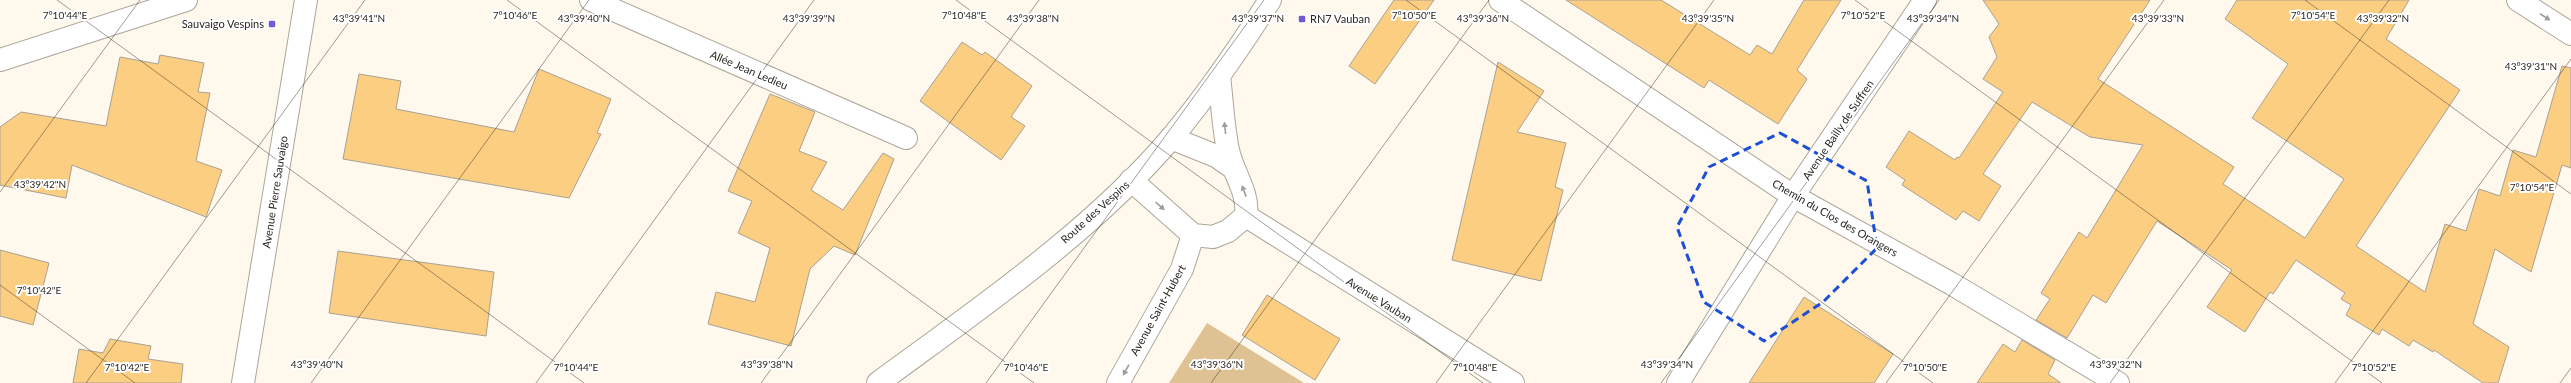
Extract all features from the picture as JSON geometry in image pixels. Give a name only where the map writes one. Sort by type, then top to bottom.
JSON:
[{"type":"street","points":[[0,60],[186,0]]},
{"type":"street","name":"Avenue Pierre Sauvaigo","points":[[243,383],[306,0]]},
{"type":"street","name":"Allée Jean Ledieu","points":[[592,0],[906,138]]},
{"type":"street","name":"Route des Vespins","points":[[878,383],[991,299],[1091,219],[1131,180],[1171,138],[1219,76],[1270,0]]},
{"type":"street","name":"Chemin du Clos des Orangers","points":[[1500,0],[1794,196],[1952,284],[2118,383]]},
{"type":"street","name":"Avenue Bailly de Suffren","points":[[1678,383],[1794,196],[1925,0]]},
{"type":"street","points":[[2518,0],[2571,34]]},
{"type":"street","points":[[1131,180],[1194,235],[1213,237],[1228,231],[1246,216],[1248,203],[1244,188],[1232,167],[1227,149],[1219,76]]},
{"type":"street","points":[[1171,138],[1216,156],[1232,167]]},
{"type":"street","name":"Avenue Vauban","points":[[1246,216],[1513,383]]},
{"type":"street","name":"Avenue Saint-Hubert","points":[[1118,383],[1182,269],[1194,235]]},
{"type":"highlighted area","points":[[1780,133],[1867,181],[1877,248],[1823,302],[1764,341],[1704,302],[1677,227],[1709,167]]},
{"type":"shaded area","points":[[1207,323],[1304,383],[1169,383]]},
{"type":"building","points":[[1394,0],[1434,0],[1375,84],[1349,66]]},
{"type":"building","points":[[1566,0],[1661,0],[1750,55],[1757,45],[1772,54],[1804,0],[1841,0],[1797,70],[1807,79],[1778,124],[1709,80],[1704,88]]},
{"type":"building","points":[[1983,0],[2150,0],[2098,79],[2234,167],[2223,184],[2305,238],[2344,179],[2252,118],[2288,64],[2225,19],[2237,0],[2409,0],[2386,39],[2460,90],[2356,246],[2425,292],[2445,224],[2466,231],[2479,189],[2500,196],[2513,150],[2536,157],[2562,66],[2571,68],[2571,168],[2562,165],[2531,272],[2495,249],[2473,324],[2509,347],[2498,383],[2483,383],[2434,350],[2433,352],[2413,340],[2409,346],[2382,329],[2379,335],[2346,315],[2351,305],[2341,299],[2345,293],[2296,260],[2273,294],[2270,292],[2245,332],[2207,307],[2232,270],[2157,221],[2106,303],[2093,295],[2067,338],[2036,320],[2050,299],[2041,293],[2079,232],[2087,238],[2143,145],[2090,137],[2032,102],[1983,174],[2001,186],[1979,221],[1963,211],[1956,220],[1902,185],[1905,180],[1886,167],[1909,131],[1955,160],[1957,157],[1959,158],[2003,92],[1983,79],[1997,57],[1989,37],[1999,24]]},
{"type":"building","points":[[962,42],[982,55],[985,52],[1032,86],[1011,117],[1025,126],[1001,160],[920,101]]},
{"type":"building","points":[[160,55],[204,63],[198,92],[210,93],[196,161],[222,170],[206,217],[72,165],[66,198],[0,185],[0,127],[21,112],[106,126],[120,57],[158,64]]},
{"type":"building","points":[[1498,62],[1544,91],[1517,132],[1566,143],[1555,187],[1563,190],[1541,281],[1452,260]]},
{"type":"building","points":[[539,69],[611,99],[597,133],[601,134],[569,198],[343,159],[359,74],[401,81],[396,109],[514,132]]},
{"type":"building","points":[[770,94],[815,112],[799,151],[827,162],[811,190],[843,210],[883,153],[894,159],[855,255],[834,246],[810,269],[791,346],[708,324],[716,292],[755,302],[770,248],[738,233],[752,201],[728,191]]},
{"type":"building","points":[[0,250],[49,263],[33,325],[0,316]]},
{"type":"building","points":[[338,251],[494,272],[486,336],[329,313]]},
{"type":"building","points":[[1267,295],[1340,339],[1315,380],[1242,335]]},
{"type":"building","points":[[1804,297],[1893,354],[1874,383],[1749,383]]},
{"type":"building","points":[[110,339],[151,346],[148,359],[183,364],[181,383],[73,383],[79,349],[103,353]]},
{"type":"building","points":[[2022,340],[2055,360],[2048,374],[2061,383],[1977,383],[2003,344],[2015,352]]},
{"type":"place","name":"RN7 Vauban","points":[[1302,19]]},
{"type":"place","name":"Sauvaigo Vespins","points":[[272,24]]}]
